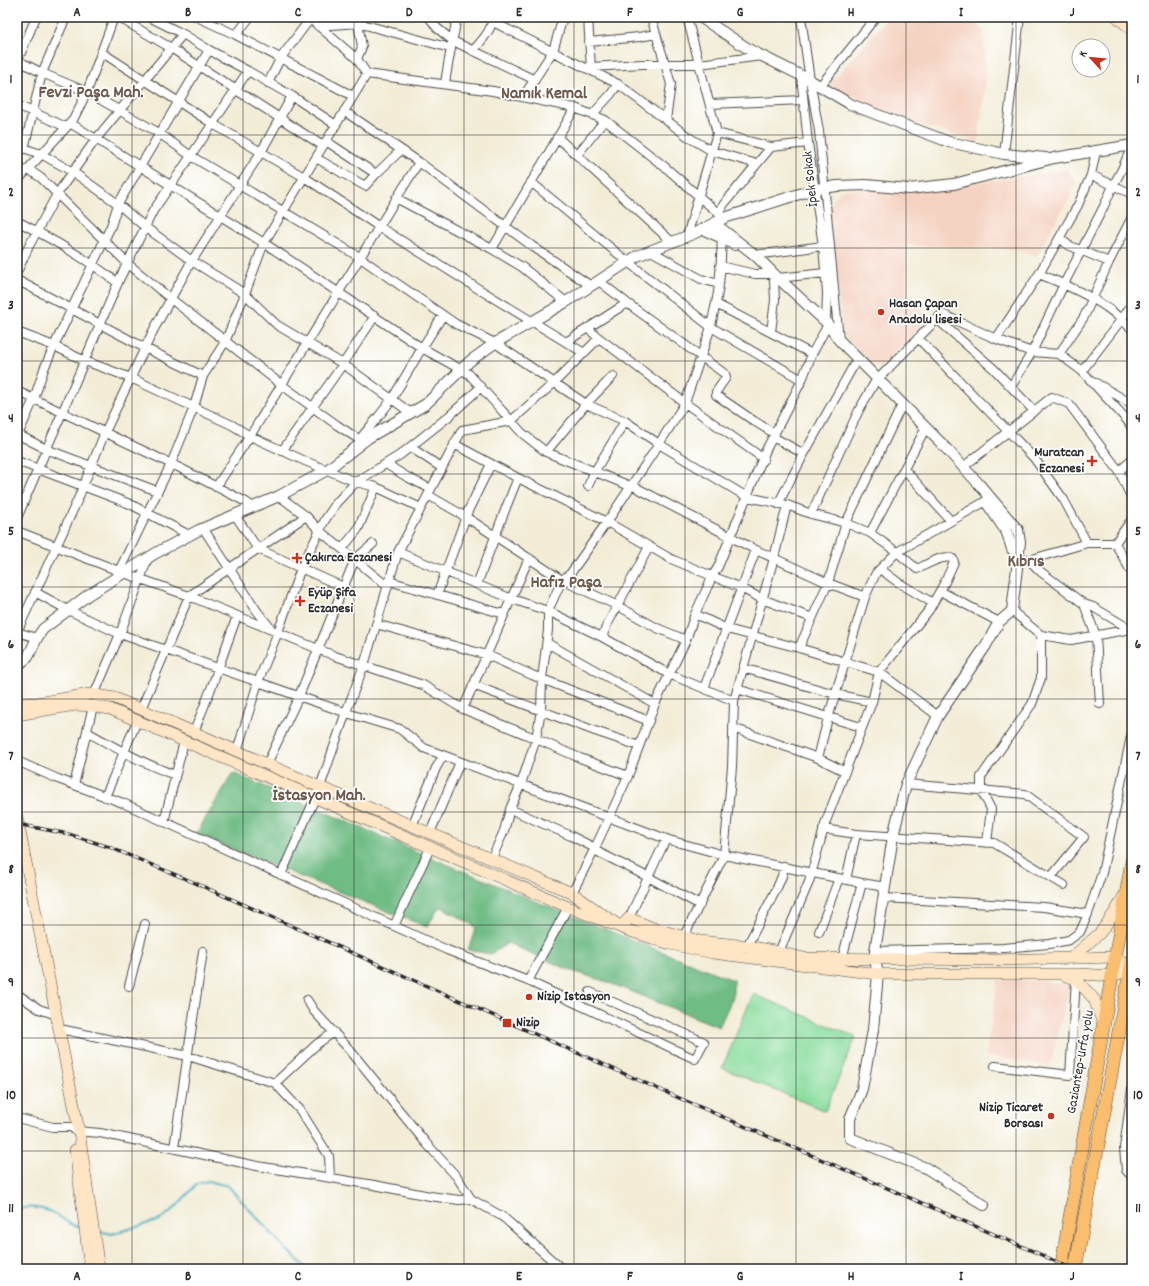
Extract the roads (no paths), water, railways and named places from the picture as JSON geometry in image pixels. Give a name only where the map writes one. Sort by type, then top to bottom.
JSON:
[{"type":"highway","name":"Gaziantep-Urfa yolu","points":[[1061,1269],[1132,861]]},
{"type":"highway","points":[[1075,1269],[1132,966]]},
{"type":"main road","points":[[1117,17],[1132,30]]},
{"type":"main road","points":[[17,704],[37,703],[90,694],[94,700],[110,709],[430,848],[568,907],[627,930],[670,944],[714,953],[878,974],[1061,974],[1112,976],[1132,966]]},
{"type":"main road","points":[[17,715],[75,705],[94,700],[115,698],[430,834],[572,893],[621,927],[629,918],[656,929],[700,941],[747,946],[804,958],[842,959],[875,955],[996,960],[1116,957],[1132,966]]},
{"type":"main road","points":[[17,817],[60,1029],[88,1215],[92,1251],[90,1269]]},
{"type":"main road","points":[[17,843],[40,947],[51,1013],[75,1129]]},
{"type":"main road","points":[[1070,958],[1100,933],[1115,912],[1127,890]]},
{"type":"main road","points":[[1061,974],[1076,979],[1094,999],[1104,1026]]},
{"type":"main road","points":[[92,1251],[99,1269]]},
{"type":"street","points":[[36,17],[18,60],[42,73],[86,92],[159,133],[191,156],[359,257],[456,324],[494,343],[586,404],[625,421],[659,444],[747,497],[783,504],[811,514],[846,523],[870,533],[897,552],[917,569],[944,557],[950,557],[953,559],[954,562],[929,610],[879,672],[872,702],[844,771],[824,829],[812,873],[779,952]]},
{"type":"street","points":[[66,17],[42,73],[33,112],[21,148],[42,154],[73,172],[118,204],[145,227],[192,261],[246,294],[277,325],[343,364],[411,413]]},
{"type":"street","points":[[17,181],[73,120],[86,92],[114,17]]},
{"type":"street","points":[[118,17],[171,48],[280,118],[376,174]]},
{"type":"street","points":[[149,17],[248,70],[292,96],[336,125]]},
{"type":"street","points":[[197,17],[236,35],[353,96]]},
{"type":"street","points":[[236,35],[250,17]]},
{"type":"street","points":[[429,17],[451,45]]},
{"type":"street","points":[[445,84],[457,17]]},
{"type":"street","points":[[524,97],[553,51],[563,17]]},
{"type":"street","points":[[588,17],[591,69]]},
{"type":"street","points":[[651,17],[671,84],[666,120]]},
{"type":"street","points":[[687,17],[717,133],[687,236]]},
{"type":"street","points":[[700,17],[750,50],[810,80],[850,104],[950,142],[1004,154],[1054,158]]},
{"type":"street","name":"İpek Sokak","points":[[801,17],[819,131],[820,189],[839,340]]},
{"type":"street","points":[[820,86],[876,17]]},
{"type":"street","points":[[1004,154],[1020,17]]},
{"type":"street","points":[[268,83],[280,58],[309,18],[357,59],[367,74],[445,84],[524,97],[575,108],[605,120],[665,167],[722,215]]},
{"type":"street","points":[[357,59],[362,47],[358,20]]},
{"type":"street","points":[[318,26],[358,20],[473,51],[535,80]]},
{"type":"street","points":[[473,51],[486,35],[492,20],[618,84],[690,138],[712,151],[757,164]]},
{"type":"street","points":[[17,272],[57,194],[96,139],[183,34]]},
{"type":"street","points":[[589,42],[656,34]]},
{"type":"street","points":[[157,491],[46,449],[17,435],[34,399],[44,369],[54,346],[111,226],[118,204],[178,100],[209,50]]},
{"type":"street","points":[[101,52],[178,100],[213,124],[304,177],[476,288],[584,353]]},
{"type":"street","points":[[591,69],[642,64],[700,64],[762,56]]},
{"type":"street","points":[[17,518],[118,283],[153,211],[236,90],[248,70]]},
{"type":"street","points":[[122,572],[147,512],[171,464],[194,407],[203,376],[225,342],[246,294],[264,243],[367,74]]},
{"type":"street","points":[[572,893],[595,849],[628,776],[656,704],[686,640],[695,614],[718,566],[764,459],[766,450],[802,380],[812,354],[826,325],[827,293],[820,189],[808,143],[801,76]]},
{"type":"street","points":[[592,115],[618,84]]},
{"type":"street","points":[[37,638],[17,632],[91,467],[105,432],[145,348],[192,261],[240,186],[292,96]]},
{"type":"street","points":[[710,104],[803,100]]},
{"type":"street","points":[[17,105],[68,125],[96,139],[264,243],[422,348],[469,374],[522,434],[546,452],[635,487],[756,550],[828,583],[865,597]]},
{"type":"street","points":[[492,249],[575,108]]},
{"type":"street","points":[[344,111],[419,162],[532,246],[628,303],[725,374],[726,377],[716,392],[716,396],[774,436],[804,454]]},
{"type":"street","points":[[577,155],[605,120]]},
{"type":"street","points":[[717,133],[771,147],[808,143]]},
{"type":"street","points":[[558,137],[672,242]]},
{"type":"street","points":[[17,666],[28,657],[43,629],[88,595],[122,572],[203,528],[279,496],[327,470],[361,441],[426,404],[461,369],[494,343],[566,302],[637,256],[702,229],[714,223],[722,215],[820,189],[837,186],[866,185],[909,189],[954,184],[1054,158],[1132,146]]},
{"type":"street","points":[[1011,387],[1032,352],[1132,146]]},
{"type":"street","points":[[722,215],[724,204],[771,147]]},
{"type":"street","points":[[316,158],[364,186],[401,150]]},
{"type":"street","points":[[996,339],[1039,274],[1078,205],[1091,175],[1096,151]]},
{"type":"street","points":[[216,487],[282,385],[378,226],[419,162]]},
{"type":"street","points":[[28,169],[41,178],[127,263],[171,299],[282,385],[361,441]]},
{"type":"street","points":[[1091,175],[1132,194]]},
{"type":"street","points":[[531,182],[628,262],[711,327],[802,380]]},
{"type":"street","points":[[396,198],[492,249],[522,267],[566,302]]},
{"type":"street","points":[[1059,354],[1084,317],[1109,262],[1132,217]]},
{"type":"street","points":[[17,221],[92,265],[118,283]]},
{"type":"street","points":[[714,223],[756,255],[774,277],[775,300],[771,332]]},
{"type":"street","points":[[702,229],[739,246],[826,325],[877,381],[900,409],[964,475],[986,501],[1007,533],[1012,549],[1084,604],[1093,607],[1131,629]]},
{"type":"street","points":[[491,860],[504,831],[510,809],[521,784],[536,739],[542,710],[542,679],[548,630],[548,611],[562,580],[570,574],[607,522],[685,403],[711,327],[712,316],[720,284],[722,238]]},
{"type":"street","points":[[1060,238],[1068,245],[1080,251],[1109,262]]},
{"type":"street","points":[[756,255],[823,246]]},
{"type":"street","points":[[651,251],[701,279],[720,284]]},
{"type":"street","points":[[720,266],[774,277],[825,273]]},
{"type":"street","points":[[1039,274],[1064,284],[1107,307],[1132,329]]},
{"type":"street","points":[[17,280],[71,310],[203,376]]},
{"type":"street","points":[[1082,371],[1122,320],[1132,302]]},
{"type":"street","points":[[566,342],[628,303]]},
{"type":"street","points":[[716,304],[812,354]]},
{"type":"street","points":[[811,514],[859,410],[877,381],[942,314],[996,339],[1032,352],[1059,354],[1082,371],[1090,379],[1127,420],[1132,428]]},
{"type":"street","points":[[361,441],[392,399],[422,348],[444,315]]},
{"type":"street","points":[[282,450],[375,316]]},
{"type":"street","points":[[937,319],[994,370],[1034,411]]},
{"type":"street","points":[[826,325],[856,361],[963,467],[1018,530],[1022,558],[1012,611],[999,622],[985,647],[938,716],[906,784],[893,836],[875,955],[878,974],[873,1030],[862,1089],[850,1119],[850,1138],[926,1168],[984,1205]]},
{"type":"street","points":[[587,328],[685,403],[764,459]]},
{"type":"street","points":[[17,332],[54,346],[85,361],[131,378],[232,424],[250,436],[356,482],[376,487],[421,508]]},
{"type":"street","points":[[281,875],[320,787],[364,665],[398,552],[462,430],[511,421],[554,383],[599,338]]},
{"type":"street","points":[[918,338],[1034,458],[1064,500],[1088,543]]},
{"type":"street","points":[[684,936],[724,855],[732,767],[734,701],[774,558],[783,504],[804,454],[856,361]]},
{"type":"street","points":[[546,452],[586,404],[613,376]]},
{"type":"street","points":[[1090,379],[1132,404]]},
{"type":"street","points":[[237,751],[275,631],[301,568],[325,520],[337,502],[356,482],[386,464],[410,447],[448,417],[481,387]]},
{"type":"street","points":[[17,392],[63,412],[171,464],[253,507]]},
{"type":"street","points":[[963,467],[1052,397],[1069,404],[1119,471],[1132,499]]},
{"type":"street","points":[[799,648],[828,583],[846,523],[900,409]]},
{"type":"street","points":[[588,486],[595,471],[625,421]]},
{"type":"street","points":[[870,533],[923,432]]},
{"type":"street","points":[[454,444],[518,478],[607,522],[671,559],[741,588],[762,599],[812,618]]},
{"type":"street","points":[[410,447],[442,468]]},
{"type":"street","points":[[17,460],[130,504],[189,535]]},
{"type":"street","points":[[1119,471],[1132,460]]},
{"type":"street","points":[[386,464],[562,580],[618,606],[657,628],[686,640]]},
{"type":"street","points":[[437,595],[466,517],[491,464]]},
{"type":"street","points":[[904,469],[951,521]]},
{"type":"street","points":[[478,584],[506,506],[518,478]]},
{"type":"street","points":[[342,549],[358,529],[376,487]]},
{"type":"street","points":[[279,496],[306,516],[320,531],[342,549],[388,584],[437,595],[504,614]]},
{"type":"street","points":[[818,758],[835,694],[865,597],[876,573],[897,552],[986,501]]},
{"type":"street","points":[[235,514],[258,548],[343,587]]},
{"type":"street","points":[[141,709],[189,596],[306,516]]},
{"type":"street","points":[[1115,543],[1132,519]]},
{"type":"street","points":[[203,528],[257,611],[275,631]]},
{"type":"street","points":[[17,531],[122,572],[189,596],[319,649],[423,685],[463,709],[580,758],[628,776]]},
{"type":"street","points":[[1022,558],[1088,543],[1115,543]]},
{"type":"street","points":[[1115,543],[1132,573]]},
{"type":"street","points":[[267,764],[299,696],[355,559],[373,544]]},
{"type":"street","points":[[602,637],[606,625],[618,606],[649,547]]},
{"type":"street","points":[[704,688],[756,550]]},
{"type":"street","points":[[398,552],[512,599],[548,611],[602,637],[669,674],[734,701]]},
{"type":"street","points":[[74,785],[94,700],[148,558]]},
{"type":"street","points":[[463,709],[530,558]]},
{"type":"street","points":[[880,568],[899,583],[933,603]]},
{"type":"street","points":[[940,591],[999,622]]},
{"type":"street","points":[[35,592],[68,610],[120,634],[346,712],[400,729],[424,748],[443,756],[666,839],[724,855],[885,887]]},
{"type":"street","points":[[1084,604],[1096,636],[1100,704]]},
{"type":"street","points":[[1012,611],[1042,635],[1071,640],[1131,629]]},
{"type":"street","points":[[695,614],[727,629],[799,648],[879,672],[938,716]]},
{"type":"street","points":[[194,732],[237,616]]},
{"type":"street","points":[[376,624],[487,655],[532,675],[649,721]]},
{"type":"street","points":[[987,843],[991,809],[982,790],[980,777],[1032,704],[1042,678],[1042,635]]},
{"type":"street","points":[[546,643],[656,704]]},
{"type":"street","points":[[743,668],[835,694],[872,702]]},
{"type":"street","points":[[473,685],[639,746]]},
{"type":"street","points":[[737,690],[861,727]]},
{"type":"street","points":[[105,797],[137,721]]},
{"type":"street","points":[[733,728],[818,758],[844,771]]},
{"type":"street","points":[[87,732],[160,770],[175,775]]},
{"type":"street","points":[[875,955],[1049,944],[1069,940],[1080,932],[1088,914],[1102,873],[1132,732]]},
{"type":"street","points":[[164,822],[184,741]]},
{"type":"street","points":[[412,826],[436,768],[443,756]]},
{"type":"street","points":[[17,762],[122,803],[447,950],[528,981],[695,1059],[704,1042],[590,992]]},
{"type":"street","points":[[430,834],[460,762]]},
{"type":"street","points":[[906,784],[1025,794],[1084,837],[1051,877]]},
{"type":"street","points":[[510,809],[571,836],[700,905]]},
{"type":"street","points":[[824,829],[856,834],[994,843],[1064,886]]},
{"type":"street","points":[[819,932],[842,879],[856,834]]},
{"type":"street","points":[[629,918],[666,839]]},
{"type":"street","points":[[394,926],[430,848]]},
{"type":"street","points":[[747,946],[777,888],[784,866]]},
{"type":"street","points":[[842,959],[862,883]]},
{"type":"street","points":[[884,898],[1044,907],[1088,914]]},
{"type":"street","points":[[528,981],[568,907]]},
{"type":"street","points":[[129,986],[145,924]]},
{"type":"street","points":[[174,1148],[203,951]]},
{"type":"street","points":[[995,1066],[1070,1075],[1076,979]]},
{"type":"street","points":[[17,994],[39,1009],[51,1013]]},
{"type":"street","points":[[307,1000],[314,1011],[334,1032],[426,1143],[457,1177],[471,1199],[503,1217],[562,1269]]},
{"type":"street","points":[[60,1029],[188,1056],[275,1083],[300,1110],[329,1156],[330,1178]]},
{"type":"street","points":[[275,1083],[317,1044],[334,1032]]},
{"type":"street","points":[[1132,1089],[1124,1148],[1126,1170],[1132,1177]]},
{"type":"street","points":[[17,1118],[53,1127],[100,1133],[256,1166],[430,1196],[459,1200],[471,1199]]},
{"type":"waterway","points":[[98,1231],[112,1234],[160,1220],[174,1209],[197,1184],[208,1181],[228,1186],[284,1247],[307,1269]]},
{"type":"waterway","points":[[17,1210],[22,1208],[43,1209],[53,1213],[71,1225],[82,1228]]},
{"type":"railway","points":[[17,824],[68,834],[109,847],[193,882],[663,1091],[1072,1269]]},
{"type":"place","name":"Hasan Çapan Anadolu lisesi","points":[[881,312]]},
{"type":"place","name":"Muratcan Eczanesi","points":[[1092,461]]},
{"type":"place","name":"Çakırca Eczanesi","points":[[297,558]]},
{"type":"place","name":"Eyüp Şifa Eczanesi","points":[[300,601]]},
{"type":"place","name":"Nizip Istasyon","points":[[529,997]]},
{"type":"place","name":"Nizip","points":[[507,1023]]},
{"type":"place","name":"Nizip Ticaret Borsası","points":[[1051,1116]]},
{"type":"district","name":"Fevzi Paşa Mah.","points":[[91,93]]},
{"type":"district","name":"Namık Kemal","points":[[544,94]]},
{"type":"district","name":"Kıbrıs","points":[[1026,562]]},
{"type":"district","name":"Hafız Paşa","points":[[566,583]]},
{"type":"district","name":"İstasyon Mah.","points":[[319,796]]}]
